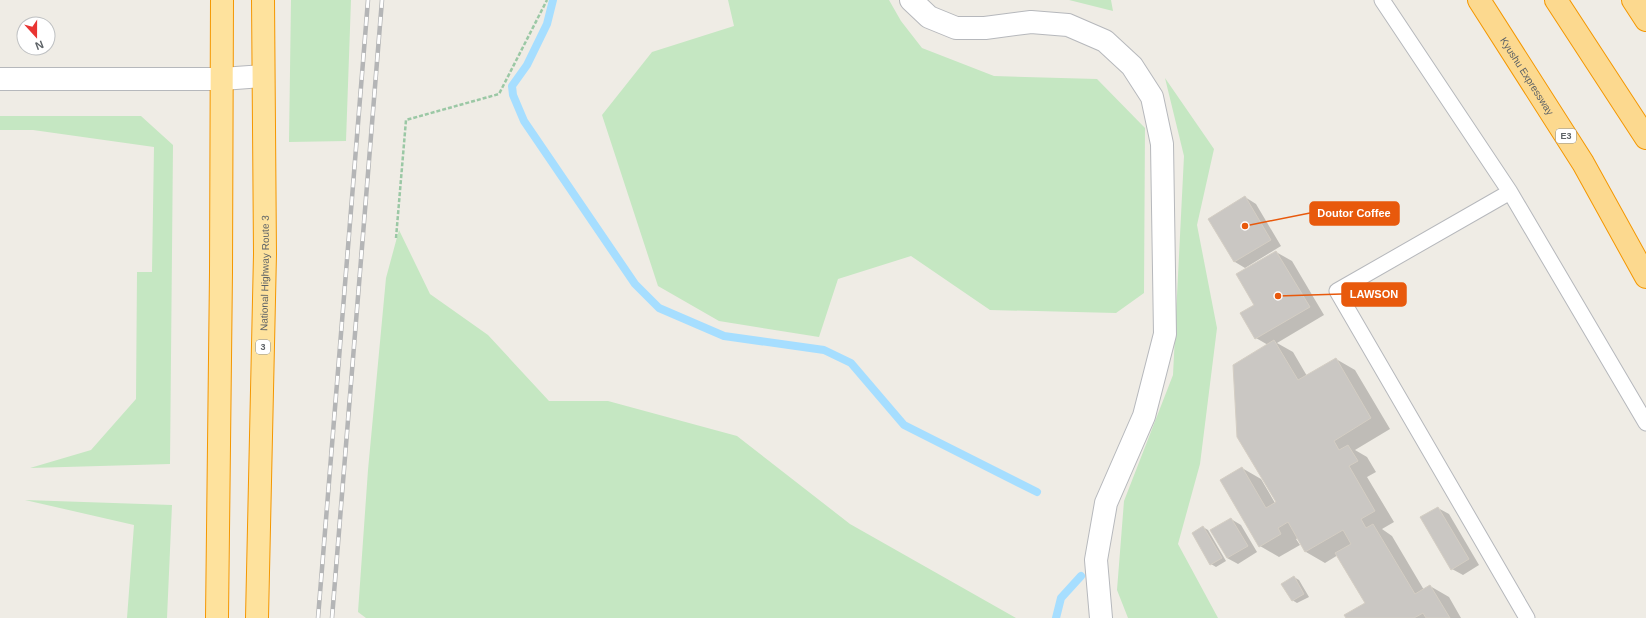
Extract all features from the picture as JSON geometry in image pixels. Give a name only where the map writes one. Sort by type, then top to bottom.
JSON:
[{"type":"highway","points":[[217,618],[222,0]]},
{"type":"highway","name":"National Highway Route 3","points":[[257,618],[265,254],[263,0]]},
{"type":"highway","name":"Kyushu Expressway","points":[[1479,0],[1583,163],[1646,276]]},
{"type":"highway","points":[[1556,0],[1646,138]]},
{"type":"highway","points":[[1633,0],[1646,20]]},
{"type":"street","points":[[911,0],[929,17],[956,28],[985,28],[1031,22],[1068,25],[1105,41],[1132,66],[1152,98],[1162,144],[1164,334],[1144,416],[1106,503],[1096,560],[1101,618]]},
{"type":"street","points":[[0,79],[222,79],[263,76]]},
{"type":"lane","points":[[1382,0],[1510,192],[1646,423]]},
{"type":"lane","points":[[1644,0],[1646,6]]},
{"type":"lane","points":[[1510,192],[1337,290],[1527,618]]},
{"type":"path","points":[[396,238],[406,120],[499,94],[547,0]]},
{"type":"green space","points":[[291,0],[351,0],[346,141],[289,142]]},
{"type":"green space","points":[[728,0],[889,0],[901,21],[922,48],[994,76],[1097,79],[1145,128],[1144,293],[1116,313],[990,310],[911,256],[838,279],[819,337],[719,321],[658,286],[602,115],[652,52],[734,26]]},
{"type":"green space","points":[[1069,0],[1111,0],[1113,11]]},
{"type":"green space","points":[[1165,78],[1214,149],[1197,225],[1217,328],[1200,464],[1178,544],[1218,618],[1128,618],[1117,590],[1124,501],[1173,375],[1184,156]]},
{"type":"green space","points":[[0,116],[141,116],[173,145],[170,464],[30,468],[91,450],[136,399],[137,272],[152,272],[154,147],[33,130],[0,130]]},
{"type":"green space","points":[[399,230],[430,294],[488,335],[549,401],[608,401],[737,436],[850,524],[1016,618],[366,618],[358,612],[368,470],[386,278]]},
{"type":"green space","points":[[25,500],[172,505],[167,618],[127,618],[134,525]]},
{"type":"building","points":[[1245,196],[1271,240],[1234,262],[1208,219]]},
{"type":"building","points":[[1276,251],[1310,307],[1255,339],[1240,313],[1254,305],[1236,274]]},
{"type":"building","points":[[1274,340],[1298,380],[1336,358],[1371,418],[1334,441],[1339,450],[1348,445],[1358,461],[1349,466],[1375,511],[1361,519],[1366,528],[1373,524],[1415,594],[1430,585],[1450,618],[1426,618],[1423,613],[1414,618],[1346,618],[1344,615],[1365,603],[1335,553],[1351,544],[1343,530],[1305,552],[1288,522],[1278,528],[1281,534],[1259,547],[1220,480],[1242,467],[1266,508],[1276,502],[1237,437],[1233,365]]},
{"type":"building","points":[[1438,507],[1469,559],[1451,570],[1420,517]]},
{"type":"building","points":[[1231,518],[1248,546],[1227,558],[1210,530]]},
{"type":"building","points":[[1203,526],[1222,558],[1210,565],[1192,533]]},
{"type":"building","points":[[1294,576],[1304,594],[1292,601],[1281,584]]},
{"type":"waterway","points":[[553,0],[547,24],[527,65],[512,86],[513,95],[524,121],[635,284],[659,308],[724,336],[824,350],[851,363],[904,425],[1037,492]]},
{"type":"waterway","points":[[1056,618],[1061,598],[1081,576]]},
{"type":"railway","points":[[318,618],[368,0]]},
{"type":"railway","points":[[332,618],[382,0]]},
{"type":"place","name":"Doutor Coffee","points":[[1245,226]]},
{"type":"place","name":"LAWSON","points":[[1278,296]]}]
